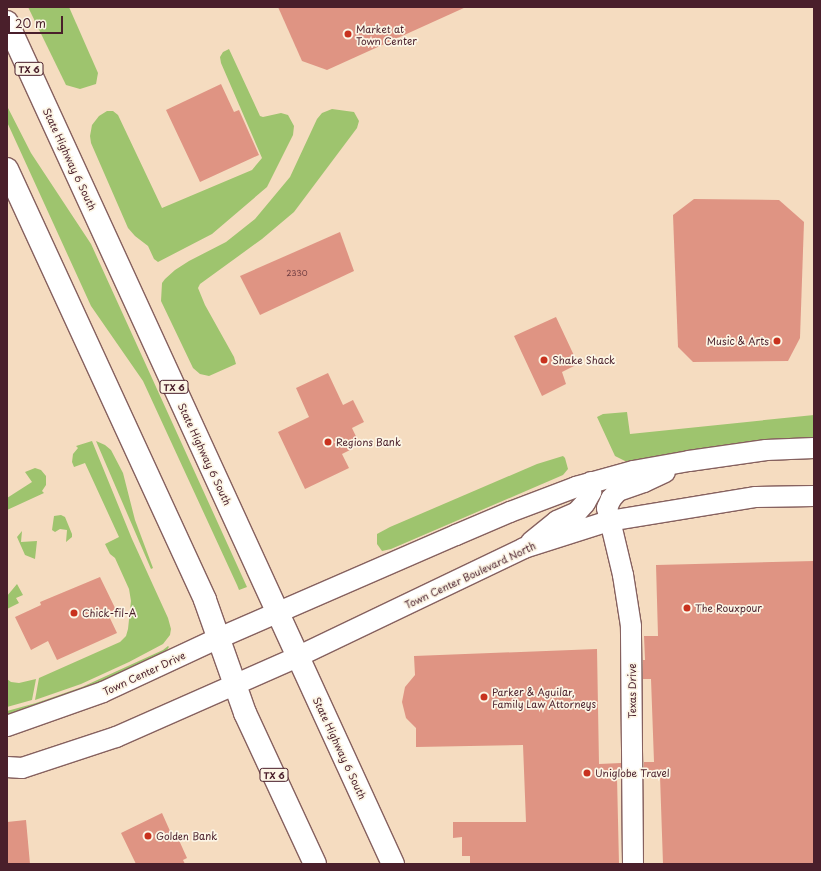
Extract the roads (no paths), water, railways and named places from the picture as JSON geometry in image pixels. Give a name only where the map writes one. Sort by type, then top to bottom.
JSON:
[{"type":"main road","name":"State Highway 6 South","points":[[7,22],[393,864]]},
{"type":"main road","name":"TX 6","points":[[7,169],[205,600],[245,713],[315,864]]},
{"type":"street","points":[[277,613],[510,512],[591,482],[633,471],[689,461],[766,450],[814,448]]},
{"type":"street","name":"Texas Drive","points":[[633,864],[631,626],[623,575],[607,508],[611,498],[618,490],[644,482],[689,461]]},
{"type":"street","points":[[524,548],[557,521],[577,512],[585,503],[591,492],[591,482]]},
{"type":"street","name":"Town Center Boulevard North","points":[[235,685],[298,657],[524,548],[609,521],[756,497],[814,496]]},
{"type":"street","name":"Town Center Drive","points":[[7,726],[102,692],[218,638],[277,613]]},
{"type":"street","points":[[7,767],[22,768],[116,736],[235,685]]},
{"type":"place","name":"Market at Town Center","points":[[348,34]]},
{"type":"place","name":"Music & Arts","points":[[777,341]]},
{"type":"place","name":"Shake Shack","points":[[544,360]]},
{"type":"place","name":"Regions Bank","points":[[328,442]]},
{"type":"place","name":"The Rouxpour","points":[[687,608]]},
{"type":"place","name":"Chick-fil-A","points":[[74,613]]},
{"type":"place","name":"Parker & Aguilar, Family Law Attorneys","points":[[484,697]]},
{"type":"place","name":"Uniglobe Travel","points":[[587,773]]},
{"type":"place","name":"Golden Bank","points":[[148,836]]}]
